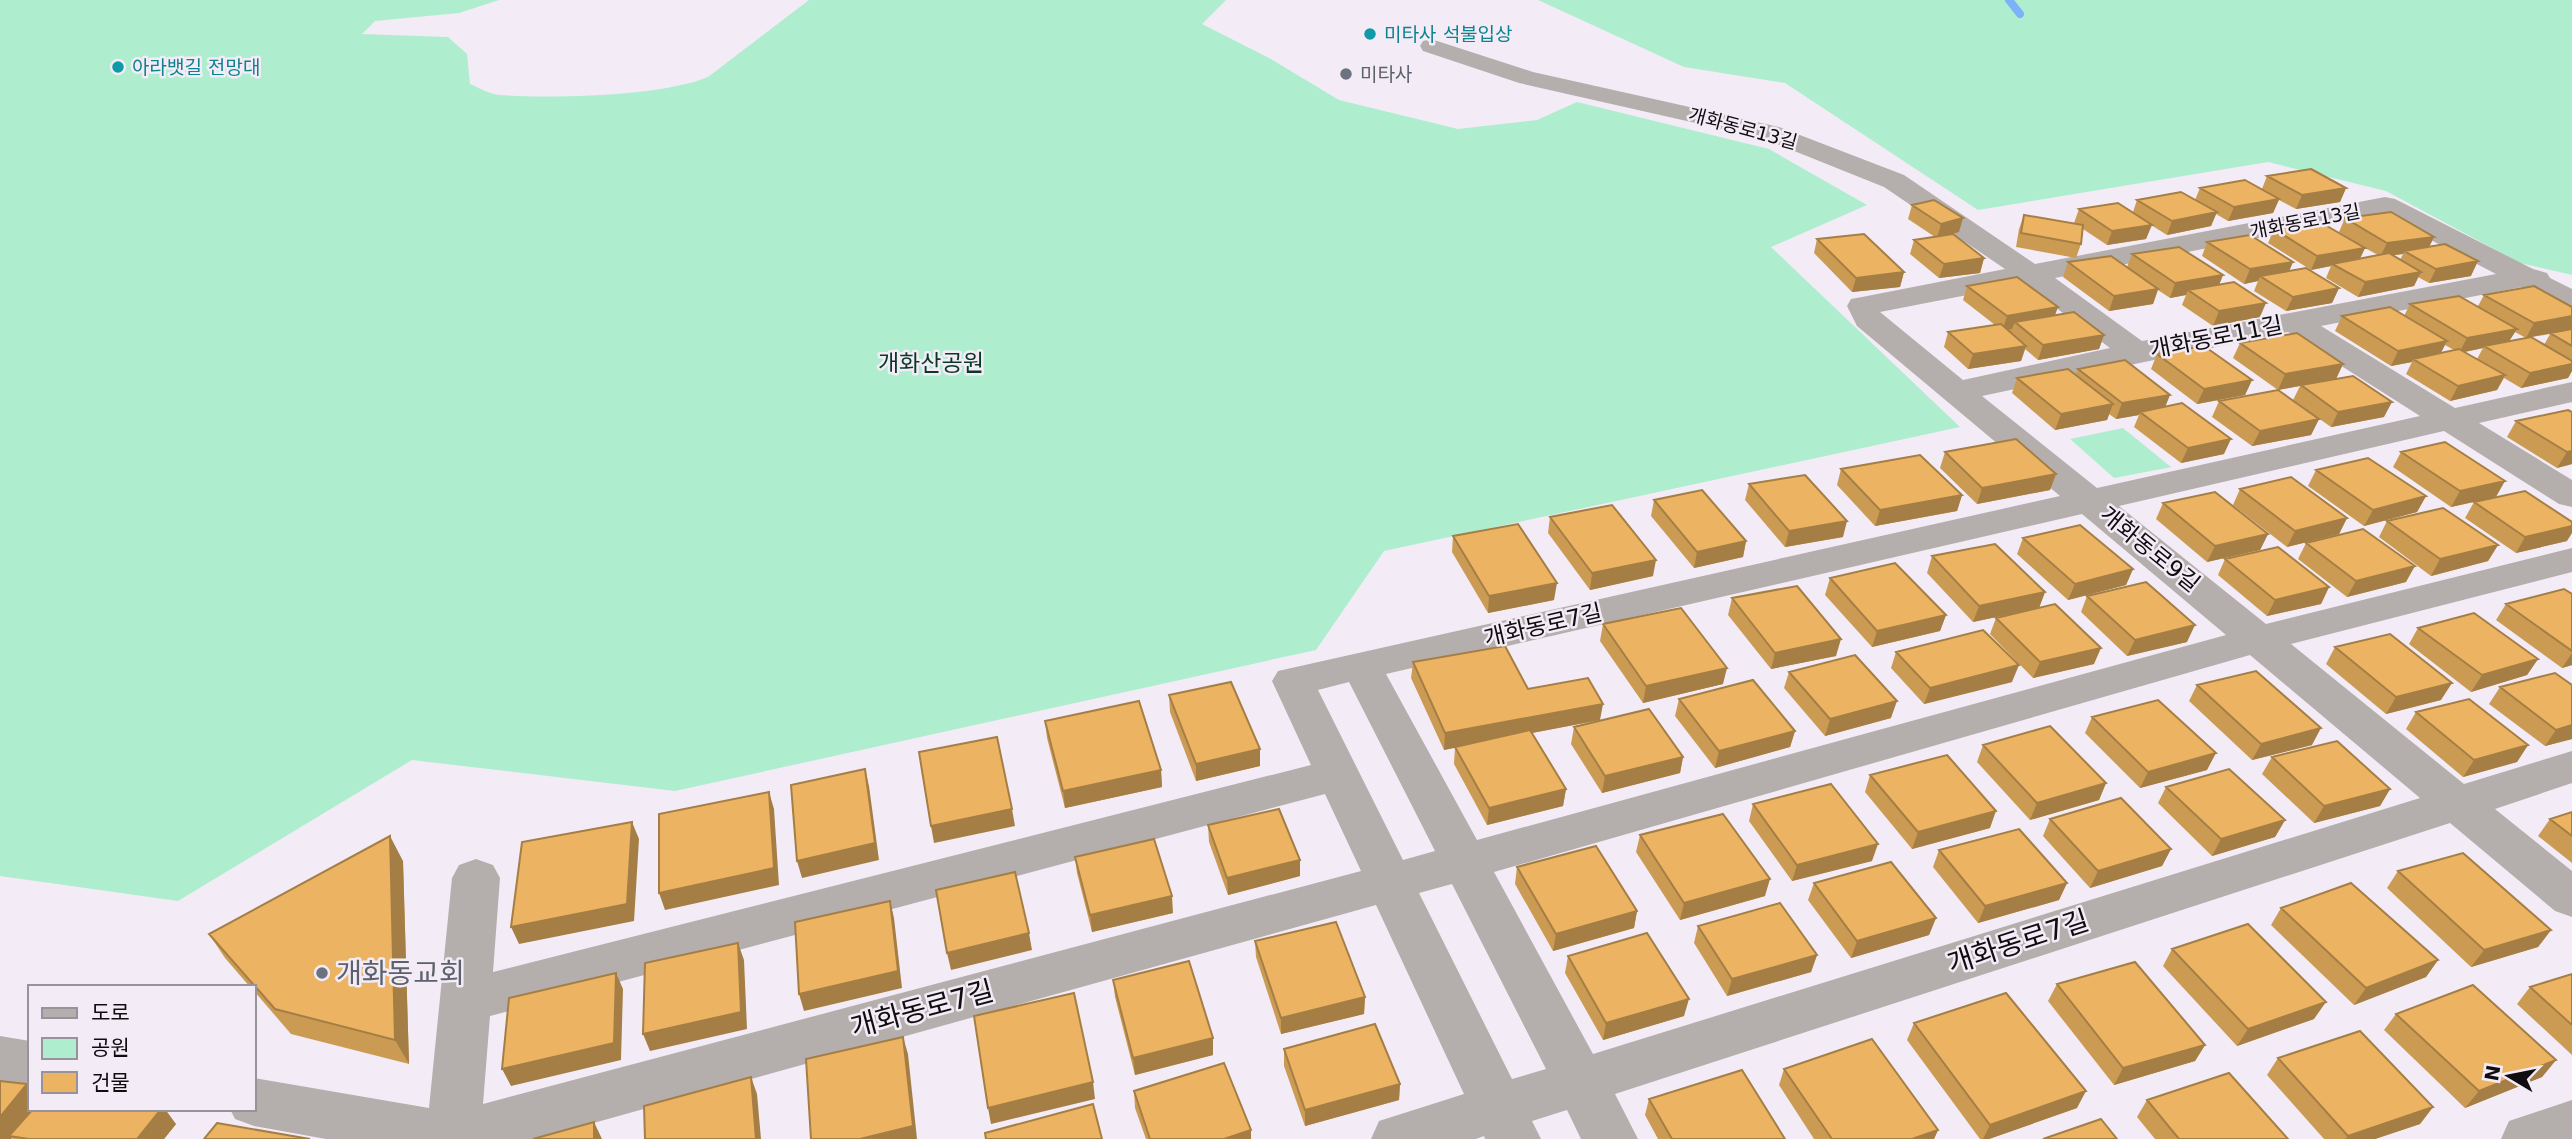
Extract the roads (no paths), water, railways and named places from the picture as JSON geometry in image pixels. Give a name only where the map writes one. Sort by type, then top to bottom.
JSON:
[{"type":"street","name":"개화동로13길","points":[[1431,46],[1527,78],[1770,132],[1895,181],[2028,272],[2136,352]]},
{"type":"street","name":"개화동로13길","points":[[2028,272],[2385,205],[2572,301]]},
{"type":"street","name":"개화동로9길","points":[[2028,272],[1862,306],[1868,319],[2572,898]]},
{"type":"street","name":"개화동로13길","points":[[2293,322],[2527,276],[2572,287]]},
{"type":"street","name":"개화동로11길","points":[[1958,391],[2136,352],[2293,322],[2572,496]]},
{"type":"street","points":[[2093,502],[2572,392]]},
{"type":"street","name":"개화동로7길","points":[[1505,1122],[1293,681],[2093,502]]},
{"type":"street","points":[[2260,639],[2572,560]]},
{"type":"street","name":"개화동로7길","points":[[453,1138],[1464,862],[2260,639]]},
{"type":"street","points":[[1361,665],[1610,1139]]},
{"type":"street","points":[[2456,803],[2572,767]]},
{"type":"street","points":[[465,1001],[1339,774]]},
{"type":"street","name":"개화동로7길","points":[[1399,1139],[1505,1122],[1579,1080],[2456,803]]},
{"type":"street","points":[[256,1102],[453,1138],[476,878]]},
{"type":"street","points":[[0,1059],[28,1064]]},
{"type":"street","points":[[2529,1139],[2572,1125]]},
{"type":"waterway","points":[[2009,0],[2020,14]]},
{"type":"place","name":"미타사 석불입상","points":[[1370,34]]},
{"type":"place","name":"아라뱃길 전망대","points":[[118,67]]},
{"type":"place","name":"미타사","points":[[1346,74]]},
{"type":"place","name":"개화동교회","points":[[322,973]]},
{"type":"park label","name":"개화산공원","points":[[931,363]]}]
